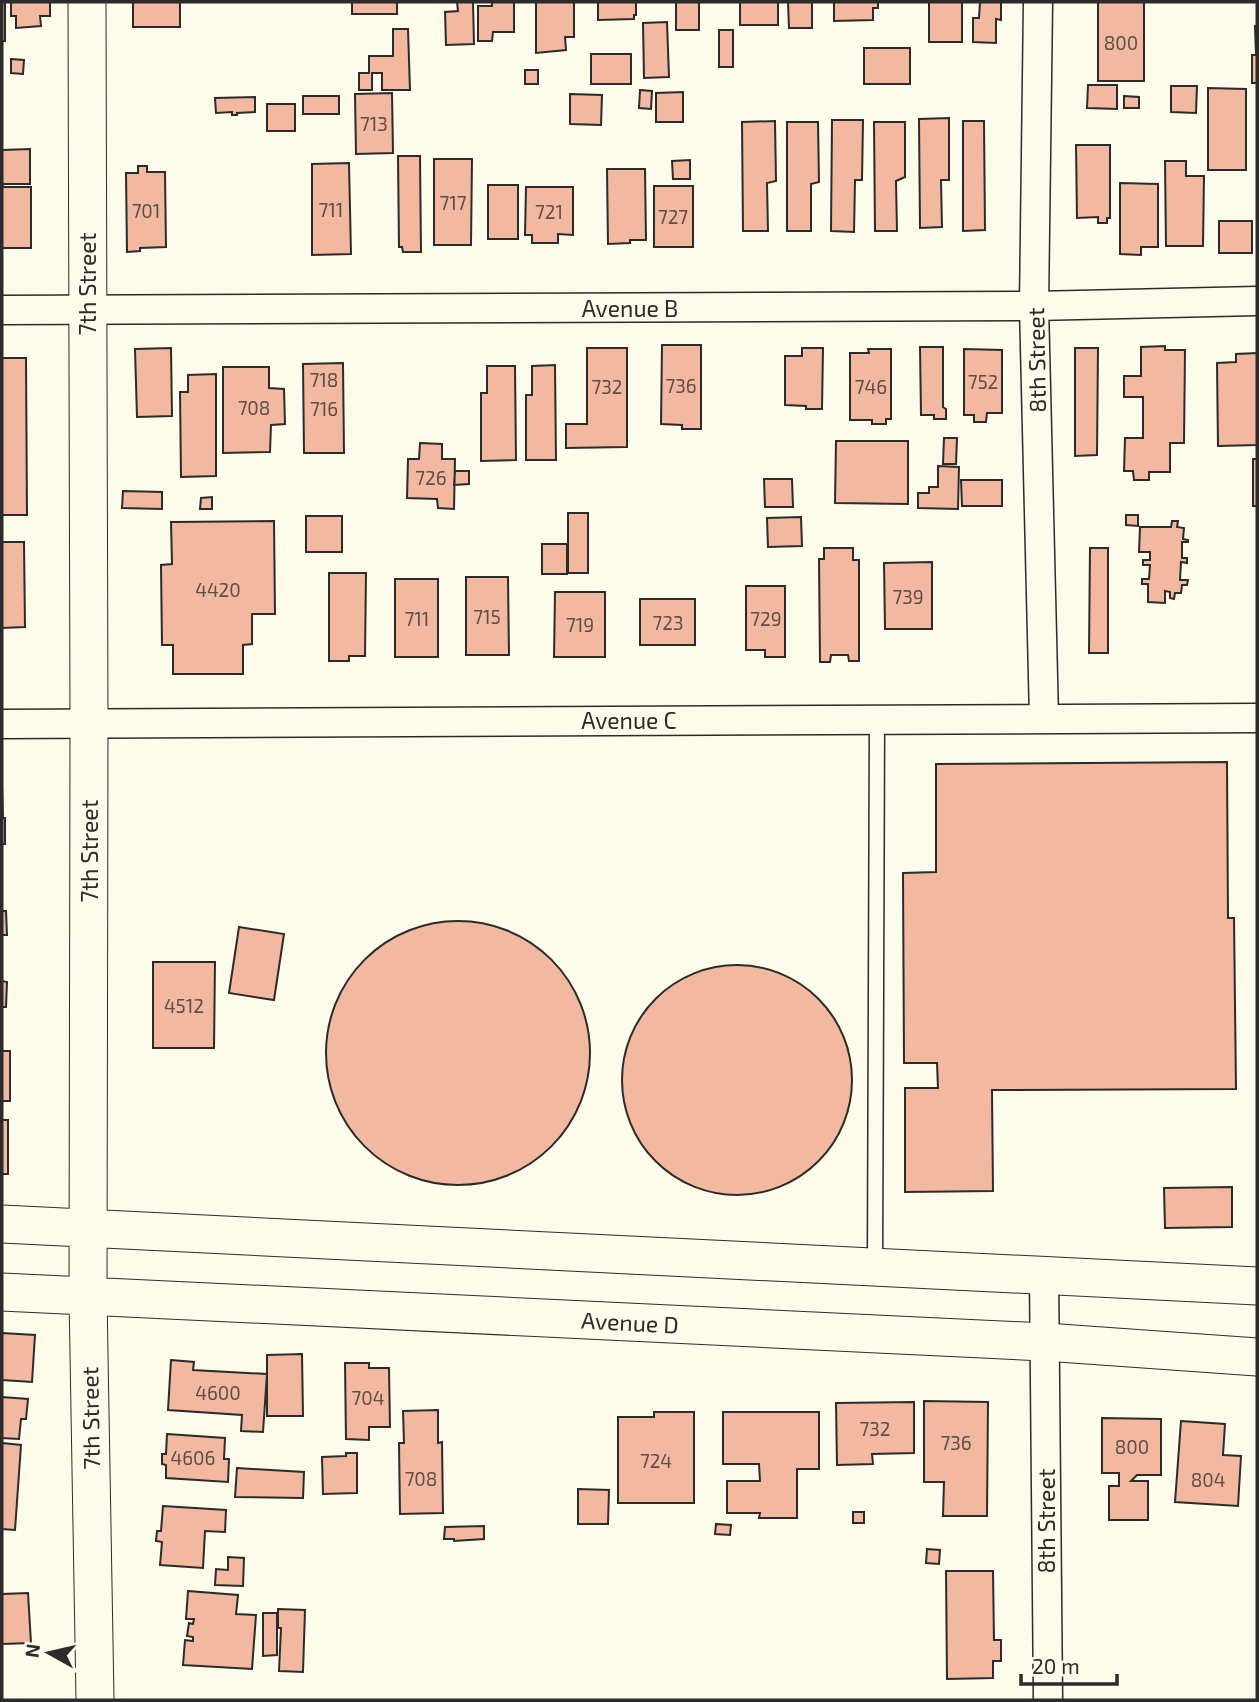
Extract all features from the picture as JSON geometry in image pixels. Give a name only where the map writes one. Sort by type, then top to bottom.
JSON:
[{"type":"street","name":"7th Street","points":[[87,2],[88,1296],[95,1700]]},
{"type":"street","name":"8th Street","points":[[1038,2],[1034,306],[1044,718]]},
{"type":"street","name":"Avenue B","points":[[2,310],[1034,306],[1257,301]]},
{"type":"street","name":"Avenue C","points":[[2,724],[1257,718]]},
{"type":"street","points":[[2,1224],[1257,1286]]},
{"type":"street","name":"8th Street","points":[[1044,1274],[1048,1700]]},
{"type":"street","name":"Avenue D","points":[[2,1292],[1045,1342],[1257,1357]]},
{"type":"lane","points":[[875,1266],[877,718]]},
{"type":"building","points":[[2,2],[5,2],[5,41],[2,41]]},
{"type":"building","points":[[11,2],[50,2],[50,16],[40,16],[41,26],[16,28],[16,16],[11,16]]},
{"type":"building","points":[[133,2],[180,2],[180,27],[133,27]]},
{"type":"building","points":[[352,2],[397,2],[397,14],[352,14]]},
{"type":"building","points":[[457,2],[473,2],[474,44],[446,45],[445,12],[458,11]]},
{"type":"building","points":[[492,2],[514,2],[514,32],[493,32],[492,41],[478,41],[478,6],[492,6]]},
{"type":"building","points":[[536,2],[574,2],[574,37],[565,37],[566,50],[536,53]]},
{"type":"building","points":[[598,2],[636,2],[636,15],[634,19],[598,20]]},
{"type":"building","points":[[676,2],[699,2],[699,30],[676,30]]},
{"type":"building","points":[[740,2],[778,2],[778,25],[740,25]]},
{"type":"building","points":[[788,2],[812,2],[812,28],[789,28]]},
{"type":"building","points":[[834,2],[878,2],[878,8],[873,8],[873,20],[834,21]]},
{"type":"building","points":[[929,2],[962,2],[962,42],[929,42]]},
{"type":"building","points":[[980,2],[1001,2],[1001,20],[996,19],[996,43],[973,42],[973,18],[979,18]]},
{"type":"building","points":[[1098,2],[1144,2],[1144,81],[1098,81]]},
{"type":"building","points":[[667,22],[669,77],[644,78],[643,23]]},
{"type":"building","points":[[1255,26],[1257,83],[1252,83],[1252,55],[1256,55]]},
{"type":"building","points":[[393,29],[408,29],[410,90],[382,90],[382,73],[372,73],[372,90],[359,90],[359,73],[369,73],[369,56],[393,56]]},
{"type":"building","points":[[719,30],[733,30],[733,67],[719,67]]},
{"type":"building","points":[[864,48],[910,48],[910,84],[864,84]]},
{"type":"building","points":[[591,54],[631,54],[631,84],[591,84]]},
{"type":"building","points":[[11,59],[24,60],[23,74],[11,73]]},
{"type":"building","points":[[525,70],[538,70],[538,84],[525,84]]},
{"type":"building","points":[[1088,85],[1117,85],[1117,109],[1087,108]]},
{"type":"building","points":[[1171,86],[1197,86],[1196,113],[1171,112]]},
{"type":"building","points":[[1208,88],[1246,89],[1246,170],[1208,170]]},
{"type":"building","points":[[640,90],[652,91],[651,109],[639,108]]},
{"type":"building","points":[[683,92],[683,122],[656,122],[656,93]]},
{"type":"building","points":[[392,93],[393,153],[356,154],[355,94]]},
{"type":"building","points":[[570,94],[602,95],[601,125],[570,124]]},
{"type":"building","points":[[303,96],[339,96],[339,114],[303,114]]},
{"type":"building","points":[[1124,96],[1139,97],[1139,108],[1124,108]]},
{"type":"building","points":[[255,97],[255,112],[237,115],[232,115],[232,112],[216,113],[215,98]]},
{"type":"building","points":[[267,104],[295,104],[295,131],[267,131]]},
{"type":"building","points":[[949,118],[949,180],[941,180],[942,227],[920,228],[919,119]]},
{"type":"building","points":[[832,120],[863,120],[862,180],[855,180],[854,232],[831,231]]},
{"type":"building","points":[[775,121],[776,181],[767,183],[768,231],[743,231],[742,122]]},
{"type":"building","points":[[963,121],[984,121],[985,230],[963,231]]},
{"type":"building","points":[[787,122],[818,122],[819,182],[811,184],[811,231],[787,231]]},
{"type":"building","points":[[874,122],[905,122],[905,177],[896,181],[897,231],[875,231]]},
{"type":"building","points":[[1076,145],[1110,145],[1110,218],[1107,218],[1107,223],[1098,223],[1098,217],[1077,218]]},
{"type":"building","points":[[30,149],[30,184],[3,184],[2,187],[2,150]]},
{"type":"building","points":[[398,156],[420,156],[421,252],[403,252],[402,247],[399,247]]},
{"type":"building","points":[[434,159],[472,159],[471,245],[434,245]]},
{"type":"building","points":[[690,160],[690,179],[673,179],[672,161]]},
{"type":"building","points":[[1165,161],[1186,161],[1186,176],[1204,176],[1203,246],[1166,246]]},
{"type":"building","points":[[349,163],[351,254],[312,255],[312,164]]},
{"type":"building","points":[[138,166],[147,166],[147,172],[165,172],[166,247],[140,248],[140,251],[127,252],[126,173],[138,173]]},
{"type":"building","points":[[607,169],[645,169],[646,240],[608,244]]},
{"type":"building","points":[[1120,183],[1158,184],[1158,247],[1141,247],[1141,255],[1120,254]]},
{"type":"building","points":[[488,185],[518,185],[518,239],[488,239]]},
{"type":"building","points":[[654,186],[693,186],[693,247],[654,247]]},
{"type":"building","points":[[2,187],[31,187],[31,248],[2,248]]},
{"type":"building","points":[[526,187],[573,187],[573,235],[558,234],[558,243],[532,243],[532,235],[525,235]]},
{"type":"building","points":[[1219,221],[1252,221],[1252,253],[1219,253]]},
{"type":"building","points":[[662,345],[701,345],[701,429],[682,429],[682,425],[661,424]]},
{"type":"building","points":[[1165,346],[1165,350],[1185,350],[1184,443],[1170,443],[1170,472],[1149,472],[1149,480],[1134,480],[1133,471],[1124,471],[1125,438],[1143,438],[1143,397],[1124,397],[1124,376],[1141,376],[1141,347]]},
{"type":"building","points":[[920,347],[943,347],[943,407],[946,409],[946,419],[921,415]]},
{"type":"building","points":[[171,348],[172,416],[137,417],[135,349]]},
{"type":"building","points":[[587,348],[627,348],[627,447],[566,448],[566,424],[587,424]]},
{"type":"building","points":[[802,348],[823,348],[822,409],[785,405],[785,356],[802,356]]},
{"type":"building","points":[[1075,348],[1098,348],[1097,455],[1075,456]]},
{"type":"building","points":[[868,349],[891,349],[891,419],[886,419],[886,424],[872,424],[872,420],[850,420],[850,353],[869,353]]},
{"type":"building","points":[[964,349],[1002,350],[1002,413],[987,413],[986,422],[974,422],[974,415],[964,415]]},
{"type":"building","points":[[1257,353],[1257,445],[1218,446],[1217,363],[1236,362],[1236,354]]},
{"type":"building","points":[[2,358],[26,358],[27,515],[2,515]]},
{"type":"building","points":[[343,363],[344,453],[304,453],[303,364]]},
{"type":"building","points":[[555,365],[556,460],[526,460],[526,395],[532,395],[532,366]]},
{"type":"building","points":[[487,366],[515,366],[516,460],[481,461],[481,393],[487,393]]},
{"type":"building","points":[[223,367],[269,367],[269,388],[284,389],[285,424],[271,425],[270,452],[223,453]]},
{"type":"building","points":[[216,374],[216,476],[181,477],[180,392],[188,392],[188,375]]},
{"type":"building","points":[[944,438],[957,438],[956,464],[943,464]]},
{"type":"building","points":[[836,441],[908,441],[908,504],[835,503]]},
{"type":"building","points":[[420,443],[442,444],[442,459],[455,459],[454,509],[438,508],[437,499],[407,498],[408,459],[419,459]]},
{"type":"building","points":[[1253,459],[1257,459],[1257,506],[1253,506]]},
{"type":"building","points":[[938,466],[959,467],[958,509],[918,508],[918,493],[929,493],[929,487],[938,487]]},
{"type":"building","points":[[455,471],[469,471],[469,484],[454,485]]},
{"type":"building","points":[[764,479],[792,479],[793,507],[765,507]]},
{"type":"building","points":[[961,480],[1002,480],[1002,506],[962,506]]},
{"type":"building","points":[[123,491],[162,492],[162,509],[122,508]]},
{"type":"building","points":[[212,497],[212,509],[200,509],[201,498]]},
{"type":"building","points":[[568,513],[588,513],[588,573],[568,573]]},
{"type":"building","points":[[1126,515],[1138,515],[1138,526],[1126,525]]},
{"type":"building","points":[[306,516],[342,516],[342,552],[306,552]]},
{"type":"building","points":[[801,517],[802,546],[768,547],[767,518]]},
{"type":"building","points":[[274,521],[275,614],[252,614],[252,644],[243,645],[243,674],[173,674],[173,645],[162,645],[161,565],[172,564],[171,522]]},
{"type":"building","points":[[1172,521],[1178,521],[1177,527],[1184,528],[1183,539],[1188,540],[1182,542],[1182,558],[1187,558],[1187,563],[1181,562],[1180,580],[1188,580],[1187,585],[1182,585],[1181,593],[1175,593],[1174,599],[1170,598],[1170,592],[1165,591],[1165,603],[1148,602],[1148,584],[1142,584],[1142,579],[1149,579],[1150,565],[1143,565],[1143,560],[1150,560],[1150,552],[1139,552],[1140,527],[1171,527]]},
{"type":"building","points":[[2,542],[24,542],[25,627],[2,628]]},
{"type":"building","points":[[542,544],[567,544],[567,574],[542,574]]},
{"type":"building","points":[[824,548],[853,548],[853,560],[859,560],[859,661],[849,661],[848,655],[831,655],[830,662],[820,662],[819,559],[824,559]]},
{"type":"building","points":[[1090,548],[1108,548],[1108,653],[1089,653]]},
{"type":"building","points":[[932,562],[932,629],[885,629],[884,563]]},
{"type":"building","points":[[329,573],[366,573],[365,656],[349,656],[349,661],[329,661]]},
{"type":"building","points":[[466,577],[508,577],[509,655],[466,655]]},
{"type":"building","points":[[395,579],[438,579],[438,657],[395,657]]},
{"type":"building","points":[[746,586],[785,586],[785,657],[765,657],[765,650],[746,650]]},
{"type":"building","points":[[555,592],[605,592],[605,657],[554,657]]},
{"type":"building","points":[[640,599],[695,599],[695,645],[640,645]]},
{"type":"building","points":[[1227,762],[1228,918],[1234,918],[1236,1089],[992,1090],[993,1191],[905,1192],[905,1088],[938,1088],[937,1063],[904,1063],[903,873],[936,872],[936,764]]},
{"type":"building","points":[[2,786],[5,818],[5,844],[2,844]]},
{"type":"building","points":[[2,911],[6,911],[7,935],[2,935]]},
{"type":"building","points":[[458,921],[484,924],[508,931],[542,951],[560,969],[580,1003],[587,1027],[590,1053],[587,1079],[580,1103],[560,1137],[542,1155],[508,1175],[484,1182],[458,1185],[432,1182],[408,1175],[374,1155],[356,1137],[336,1103],[329,1079],[326,1053],[329,1027],[336,1003],[356,969],[374,951],[408,931],[432,924]]},
{"type":"building","points":[[239,927],[284,934],[274,1000],[229,993]]},
{"type":"building","points":[[153,962],[215,962],[214,1048],[153,1048]]},
{"type":"building","points":[[737,965],[781,974],[810,991],[826,1007],[847,1047],[852,1080],[843,1124],[826,1153],[810,1169],[770,1190],[737,1195],[693,1186],[664,1169],[648,1153],[627,1113],[622,1080],[631,1036],[648,1007],[664,991],[704,970]]},
{"type":"building","points":[[2,981],[7,982],[6,1007],[2,1007]]},
{"type":"building","points":[[2,1051],[10,1051],[10,1101],[2,1101]]},
{"type":"building","points":[[2,1120],[8,1120],[8,1174],[2,1174]]},
{"type":"building","points":[[1232,1187],[1232,1227],[1165,1228],[1164,1188]]},
{"type":"building","points":[[2,1333],[35,1335],[32,1382],[2,1380]]},
{"type":"building","points":[[302,1354],[303,1416],[267,1416],[267,1355]]},
{"type":"building","points":[[171,1360],[194,1362],[193,1370],[267,1374],[263,1432],[241,1431],[242,1415],[168,1410]]},
{"type":"building","points":[[345,1363],[369,1363],[369,1368],[389,1368],[390,1427],[369,1427],[369,1440],[346,1439]]},
{"type":"building","points":[[2,1397],[28,1399],[26,1419],[21,1419],[19,1439],[2,1438]]},
{"type":"building","points":[[924,1401],[988,1402],[987,1516],[943,1516],[944,1482],[924,1482]]},
{"type":"building","points":[[914,1402],[914,1453],[872,1454],[873,1464],[837,1465],[836,1403]]},
{"type":"building","points":[[438,1410],[438,1443],[442,1442],[443,1513],[400,1514],[399,1443],[404,1443],[403,1411]]},
{"type":"building","points":[[654,1412],[694,1412],[694,1503],[618,1503],[618,1417],[654,1417]]},
{"type":"building","points":[[723,1412],[819,1412],[819,1469],[797,1469],[797,1518],[759,1518],[760,1513],[727,1513],[727,1481],[760,1481],[759,1464],[723,1464]]},
{"type":"building","points":[[1102,1418],[1161,1419],[1161,1475],[1137,1475],[1131,1481],[1148,1481],[1148,1520],[1109,1520],[1109,1486],[1119,1486],[1119,1473],[1102,1473]]},
{"type":"building","points":[[1181,1421],[1225,1424],[1223,1455],[1241,1456],[1238,1506],[1175,1502]]},
{"type":"building","points":[[167,1434],[225,1438],[224,1459],[229,1459],[228,1482],[166,1478],[166,1465],[162,1464],[162,1454],[166,1454]]},
{"type":"building","points":[[2,1443],[21,1445],[15,1530],[2,1529]]},
{"type":"building","points":[[346,1453],[357,1453],[357,1493],[323,1494],[322,1457],[346,1456]]},
{"type":"building","points":[[237,1468],[304,1472],[303,1498],[235,1497]]},
{"type":"building","points":[[578,1489],[609,1490],[608,1524],[578,1524]]},
{"type":"building","points":[[163,1506],[226,1510],[225,1532],[205,1531],[203,1568],[160,1565],[162,1542],[156,1541],[157,1531],[161,1531]]},
{"type":"building","points":[[853,1512],[864,1512],[864,1523],[853,1523]]},
{"type":"building","points":[[716,1524],[731,1525],[730,1535],[715,1534]]},
{"type":"building","points":[[484,1526],[484,1539],[444,1539],[445,1527]]},
{"type":"building","points":[[927,1549],[940,1550],[939,1564],[926,1563]]},
{"type":"building","points":[[228,1557],[244,1558],[243,1586],[215,1585],[216,1569],[228,1570]]},
{"type":"building","points":[[946,1571],[993,1571],[994,1640],[1001,1640],[1001,1661],[993,1661],[993,1678],[947,1679]]},
{"type":"building","points":[[188,1591],[238,1595],[236,1614],[256,1615],[252,1669],[183,1665],[185,1640],[193,1641],[193,1637],[187,1636],[189,1623],[193,1624],[194,1619],[186,1619]]},
{"type":"building","points":[[28,1593],[31,1643],[2,1644],[2,1594]]},
{"type":"building","points":[[278,1609],[305,1610],[303,1672],[279,1671],[281,1628],[278,1628]]},
{"type":"building","points":[[263,1613],[277,1613],[277,1655],[263,1656]]}]
